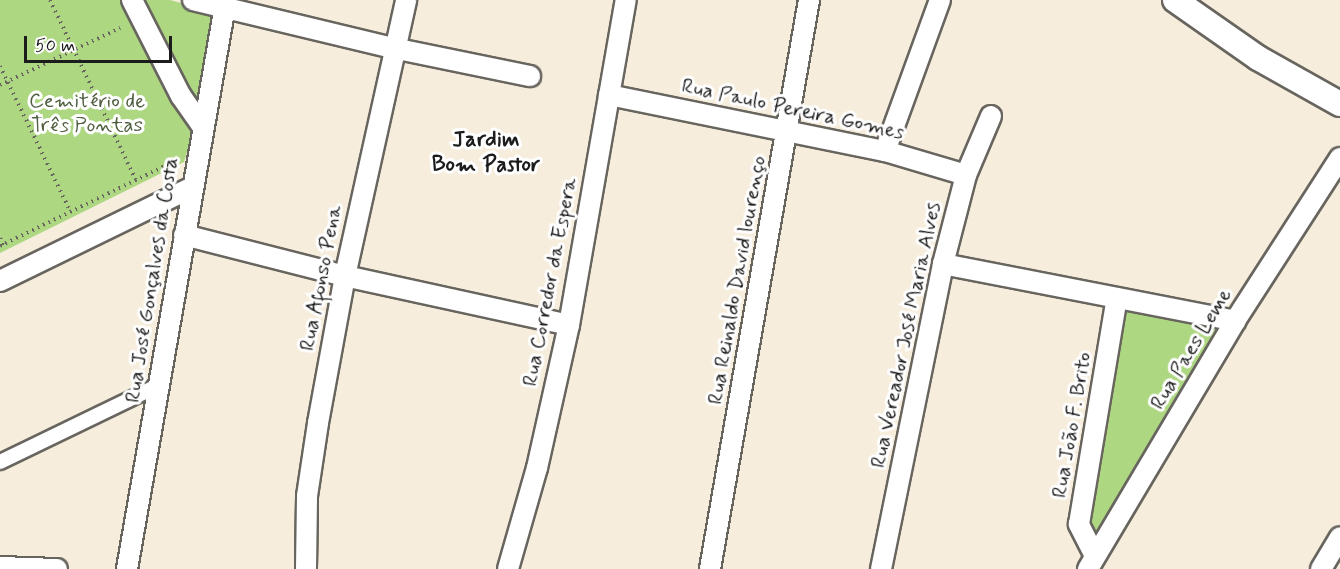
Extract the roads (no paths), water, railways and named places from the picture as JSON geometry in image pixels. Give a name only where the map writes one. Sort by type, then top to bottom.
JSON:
[{"type":"street","points":[[132,0],[181,96],[202,126]]},
{"type":"street","points":[[194,0],[225,4],[393,48],[530,76]]},
{"type":"street","name":"Rua Afonso Pena","points":[[306,569],[308,496],[345,276],[405,0]]},
{"type":"street","name":"Rua Corredor da Espera","points":[[508,569],[537,468],[569,325],[626,0]]},
{"type":"street","name":"Rua Reinaldo David lourenço","points":[[711,569],[809,0]]},
{"type":"street","points":[[885,151],[940,0]]},
{"type":"street","points":[[1175,0],[1258,58],[1340,104]]},
{"type":"street","name":"Rua José Gonçalves da Costa","points":[[127,569],[191,188],[225,4]]},
{"type":"street","name":"Rua Paulo Pereira Gomes","points":[[609,95],[885,151],[966,175]]},
{"type":"street","name":"Rua Vereador José Maria Alves","points":[[881,569],[943,264],[966,175],[991,116]]},
{"type":"street","name":"Rua Paes Leme","points":[[1092,563],[1235,321],[1340,158]]},
{"type":"street","points":[[0,281],[191,188]]},
{"type":"street","points":[[184,235],[345,276],[569,325]]},
{"type":"street","points":[[943,264],[1235,321]]},
{"type":"street","name":"Rua João F. Brito","points":[[1092,563],[1079,524],[1117,298]]},
{"type":"street","points":[[0,462],[159,385]]},
{"type":"street","points":[[1321,569],[1340,537]]},
{"type":"street","points":[[0,567],[57,569]]},
{"type":"district","name":"Jardim Bom Pastor","points":[[486,152]]},
{"type":"park label","name":"Cemitério de Três Pontas","points":[[87,113]]}]
